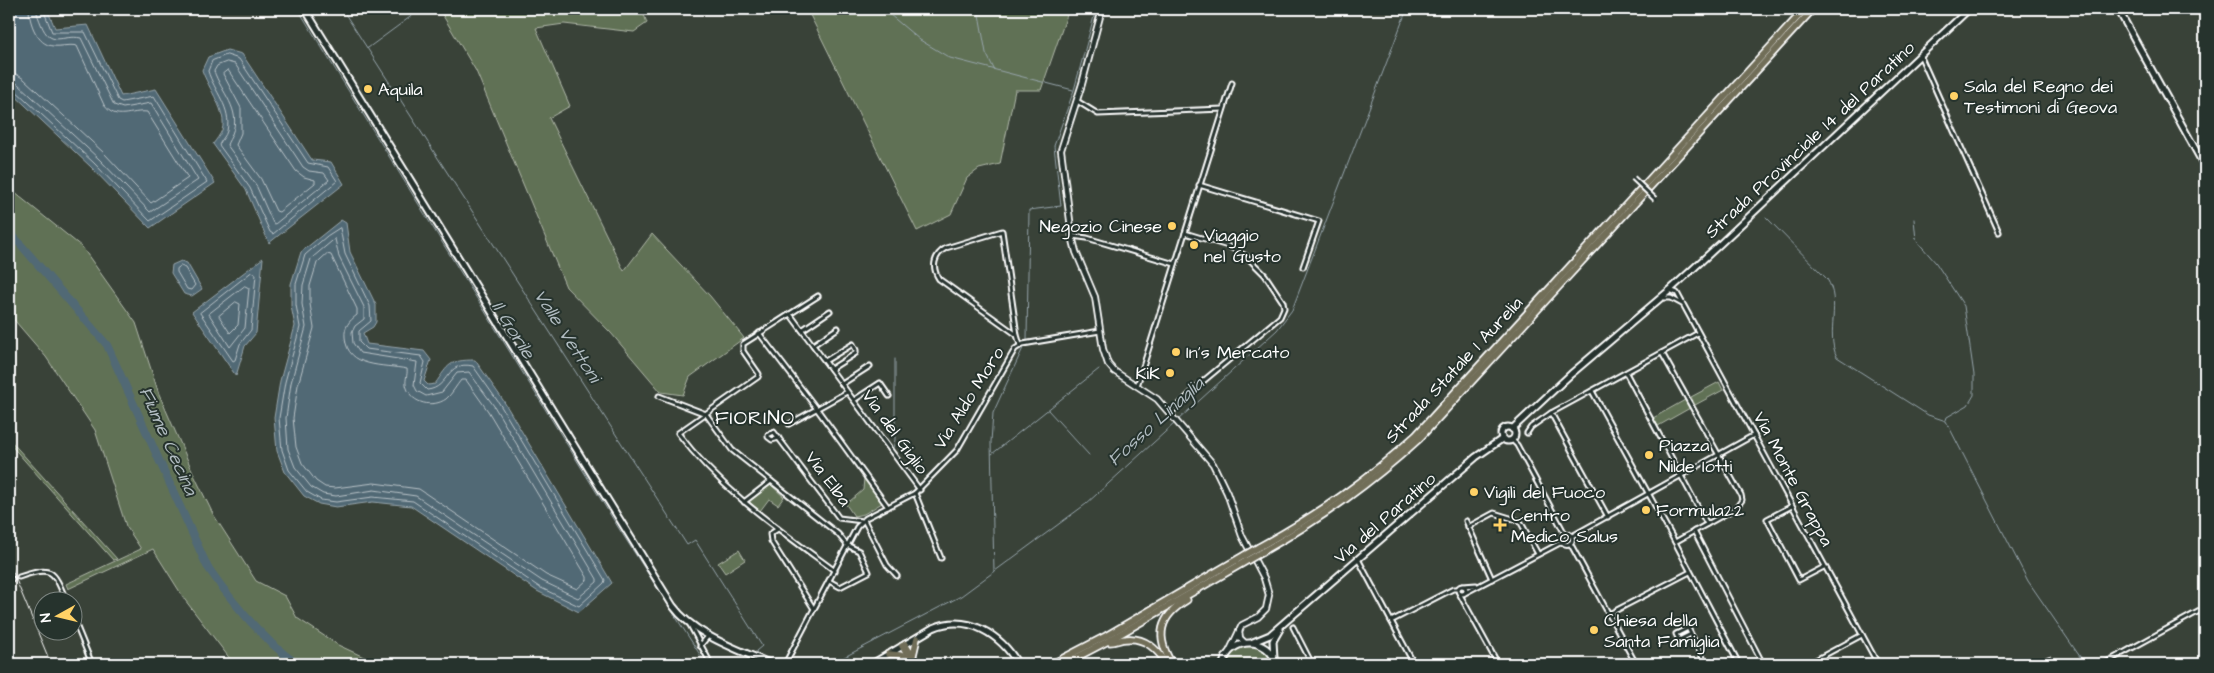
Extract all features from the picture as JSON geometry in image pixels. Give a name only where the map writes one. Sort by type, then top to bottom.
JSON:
[{"type":"highway","name":"Strada Statale 1 Aurelia","points":[[1260,550],[1336,501],[1389,460],[1416,435],[1805,9]]},
{"type":"highway","name":"Strada Statale 1 Aurelia","points":[[1052,664],[1106,636],[1246,557],[1304,528],[1339,506],[1392,464],[1419,439],[1813,9]]},
{"type":"highway","name":"Strada Statale 1 Aurelia","points":[[1064,664],[1194,592],[1246,557]]},
{"type":"highway","points":[[1172,664],[1162,645],[1163,625],[1170,612],[1191,598],[1194,592]]},
{"type":"highway","points":[[911,660],[916,638]]},
{"type":"highway","points":[[1108,641],[1114,642],[1127,638],[1144,641],[1157,650],[1167,664]]},
{"type":"highway","points":[[903,645],[911,660]]},
{"type":"highway","points":[[888,654],[900,655],[917,664]]},
{"type":"main road","points":[[305,9],[678,612],[689,622],[710,634],[771,664]]},
{"type":"main road","name":"Strada Provinciale 14 del Paratino","points":[[1670,290],[1969,9]]},
{"type":"main road","points":[[2118,9],[2205,167]]},
{"type":"main road","points":[[1512,429],[1515,435],[1512,440],[1507,441],[1502,438],[1503,429],[1512,429],[1571,374],[1670,290]]},
{"type":"main road","name":"Via del Paratino","points":[[1288,620],[1476,457],[1502,438]]},
{"type":"main road","points":[[1224,664],[1226,656],[1237,645],[1253,642],[1270,634],[1288,620]]},
{"type":"main road","points":[[1275,661],[1272,644],[1274,636],[1288,620]]},
{"type":"main road","points":[[872,664],[903,645],[943,625],[974,626],[995,636],[1008,649],[1018,664]]},
{"type":"main road","points":[[1253,642],[1269,651],[1275,661]]},
{"type":"street","points":[[1102,9],[1061,150],[1072,236],[1076,252],[1095,297],[1104,355],[1110,368],[1154,396],[1208,456],[1220,477],[1242,536],[1268,590],[1269,600],[1266,609],[1258,617],[1239,628],[1234,644],[1226,656]]},
{"type":"street","points":[[1920,55],[1999,232]]},
{"type":"street","points":[[1138,386],[1232,83]]},
{"type":"street","points":[[1076,101],[1098,114],[1223,108]]},
{"type":"street","points":[[1633,178],[1655,199]]},
{"type":"street","points":[[1199,185],[1318,222],[1303,267]]},
{"type":"street","points":[[1017,334],[939,279],[935,272],[934,264],[940,251],[1002,231],[1020,345]]},
{"type":"street","points":[[1172,414],[1201,383],[1280,317],[1284,308],[1283,302],[1265,275],[1238,250],[1185,233]]},
{"type":"street","points":[[1072,236],[1087,238],[1175,264]]},
{"type":"street","name":"Via Monte Grappa","points":[[1678,299],[1677,288],[1680,281]]},
{"type":"street","name":"Via Monte Grappa","points":[[1670,290],[1684,306],[1877,664]]},
{"type":"street","points":[[818,296],[759,333],[742,348],[759,376],[678,433],[710,472],[744,502],[835,571]]},
{"type":"street","points":[[1660,299],[1678,299]]},
{"type":"street","points":[[802,330],[830,311]]},
{"type":"street","name":"Via del Giglio","points":[[790,314],[920,490]]},
{"type":"street","points":[[813,345],[838,328]]},
{"type":"street","name":"Via Aldo Moro","points":[[863,520],[915,494],[957,450],[1012,353],[1020,345],[1101,331]]},
{"type":"street","points":[[759,333],[818,409],[888,507]]},
{"type":"street","points":[[1527,433],[1530,427],[1552,413],[1698,333]]},
{"type":"street","points":[[825,361],[853,344],[856,353],[831,369]]},
{"type":"street","points":[[1662,353],[1742,500],[1736,508],[1675,542]]},
{"type":"street","points":[[842,384],[870,366]]},
{"type":"street","points":[[1626,373],[1707,524]]},
{"type":"street","points":[[854,400],[880,383],[889,396]]},
{"type":"street","points":[[1592,391],[1739,664]]},
{"type":"street","points":[[789,424],[847,392]]},
{"type":"street","points":[[659,396],[706,414],[732,450],[838,534],[847,546],[859,551],[869,572],[840,587],[829,581]]},
{"type":"street","points":[[1552,413],[1608,517]]},
{"type":"street","points":[[1636,664],[1570,543],[1572,536],[1754,435]]},
{"type":"street","name":"Via Elba","points":[[779,438],[839,518],[863,520]]},
{"type":"street","points":[[1512,440],[1517,445],[1564,534]]},
{"type":"street","points":[[744,502],[771,481]]},
{"type":"street","points":[[915,494],[941,558]]},
{"type":"street","points":[[1792,506],[1767,519],[1799,580],[1824,567]]},
{"type":"street","points":[[1468,527],[1494,513],[1520,521],[1538,554]]},
{"type":"street","points":[[785,664],[847,546],[863,520]]},
{"type":"street","points":[[863,520],[881,555],[897,576]]},
{"type":"street","points":[[1466,521],[1492,579]]},
{"type":"street","points":[[778,529],[770,534],[771,540],[814,609]]},
{"type":"street","points":[[1694,531],[1762,664]]},
{"type":"street","points":[[1564,534],[1568,533],[1572,536]]},
{"type":"street","points":[[1562,542],[1561,538],[1564,534]]},
{"type":"street","points":[[1391,621],[1453,590],[1461,592],[1480,585],[1562,542],[1570,543]]},
{"type":"street","points":[[1358,559],[1414,664]]},
{"type":"street","points":[[19,577],[40,570],[46,571],[59,582],[62,590]]},
{"type":"street","points":[[1609,614],[1690,572]]},
{"type":"street","points":[[1463,586],[1480,585]]},
{"type":"street","points":[[1461,592],[1466,589],[1463,586]]},
{"type":"street","points":[[1463,586],[1462,598],[1498,664]]},
{"type":"street","points":[[2103,664],[2205,608]]},
{"type":"street","points":[[689,622],[711,664]]},
{"type":"street","points":[[1293,627],[1312,664]]},
{"type":"street","points":[[1239,628],[1240,638],[1244,643]]},
{"type":"street","points":[[700,646],[710,634]]},
{"type":"street","points":[[1691,634],[1706,664]]},
{"type":"street","points":[[1808,664],[1862,635]]},
{"type":"street","points":[[82,640],[92,664]]},
{"type":"street","points":[[2038,664],[2049,659]]},
{"type":"green space","points":[[439,9],[642,9],[647,23],[634,32],[564,24],[536,28],[570,106],[549,118],[624,271],[652,234],[710,296],[744,338],[690,377],[683,395],[661,392],[611,333],[566,287],[476,71]]},
{"type":"green space","points":[[807,9],[1069,9],[1041,90],[1015,90],[1000,164],[979,169],[967,178],[951,214],[917,231]]},
{"type":"green space","points":[[9,188],[82,247],[136,323],[159,394],[195,477],[213,514],[256,581],[285,596],[297,618],[338,645],[379,664],[234,664],[185,600],[153,549],[68,589],[66,584],[141,549],[126,526],[95,430],[46,357],[9,314]]},
{"type":"green space","points":[[1719,382],[1723,390],[1695,405],[1691,397]]},
{"type":"green space","points":[[1685,400],[1690,408],[1658,426],[1653,418]]},
{"type":"green space","points":[[9,439],[117,559],[113,560],[9,443]]},
{"type":"green space","points":[[864,478],[882,503],[864,514],[854,516],[843,500],[850,501],[863,490]]},
{"type":"green space","points":[[771,485],[784,497],[778,505],[769,499],[760,511],[748,501]]},
{"type":"green space","points":[[739,550],[745,560],[725,573],[718,563]]},
{"type":"green space","points":[[1245,645],[1266,652],[1273,664],[1226,664],[1235,650]]},
{"type":"water","points":[[9,9],[47,9],[55,28],[88,25],[121,96],[156,89],[215,183],[150,228],[91,167],[9,90]]},
{"type":"water","points":[[227,50],[242,54],[312,160],[331,162],[344,184],[269,243],[246,190],[213,144],[222,130],[222,116],[202,70],[208,57]]},
{"type":"water","points":[[341,220],[346,223],[350,252],[376,305],[376,322],[373,327],[363,333],[367,344],[424,351],[431,360],[424,381],[428,385],[435,384],[450,364],[475,360],[503,400],[612,583],[579,612],[537,591],[411,506],[373,502],[336,507],[319,504],[304,496],[285,472],[277,451],[274,418],[280,381],[295,326],[291,306],[291,284],[301,252]]},
{"type":"water","points":[[263,258],[256,333],[245,346],[236,376],[192,312]]},
{"type":"water","points":[[181,261],[187,263],[202,289],[192,296],[184,294],[171,273],[172,265]]},
{"type":"waterway","name":"Il Gorile","points":[[298,9],[618,527],[706,664]]},
{"type":"waterway","name":"Valle Vettoni","points":[[342,9],[687,545],[695,540],[762,646],[756,651],[757,656]]},
{"type":"waterway","points":[[368,48],[421,9]]},
{"type":"waterway","points":[[626,9],[634,13]]},
{"type":"waterway","points":[[883,9],[920,40],[950,58],[1073,90]]},
{"type":"waterway","points":[[978,9],[986,53],[994,69]]},
{"type":"waterway","points":[[1027,340],[1029,210],[1061,206],[1054,146],[1074,90],[1096,9]]},
{"type":"waterway","name":"Fosso Linaglia","points":[[1178,420],[1277,330],[1292,310],[1407,9]]},
{"type":"waterway","points":[[1766,217],[1827,279],[1833,298],[1832,338],[1837,357],[1928,415],[1946,421],[2028,581],[2085,664]]},
{"type":"waterway","points":[[1914,219],[1916,240],[1936,263],[1964,306],[1974,375],[1974,395],[1968,405],[1947,417],[1946,420]]},
{"type":"waterway","name":"Fiume Cecina","points":[[9,231],[107,345],[207,566],[226,593],[259,631],[297,664]]},
{"type":"waterway","points":[[994,572],[991,442],[993,413],[1023,348]]},
{"type":"waterway","points":[[893,448],[895,440],[895,359]]},
{"type":"waterway","points":[[992,454],[1099,369]]},
{"type":"waterway","points":[[1048,410],[1089,455]]},
{"type":"waterway","name":"Fosso Linaglia","points":[[831,664],[961,596],[1086,504],[1175,423]]},
{"type":"railway","points":[[9,563],[51,664]]},
{"type":"place","name":"Aquila","points":[[368,89]]},
{"type":"place","name":"Sala del Regno dei Testimoni di Geova","points":[[1954,96]]},
{"type":"place","name":"Negozio Cinese","points":[[1172,226]]},
{"type":"place","name":"Viaggio nel Gusto","points":[[1194,245]]},
{"type":"place","name":"In's Mercato","points":[[1176,352]]},
{"type":"place","name":"KiK","points":[[1170,373]]},
{"type":"place","name":"Piazza Nilde Iotti","points":[[1649,455]]},
{"type":"place","name":"Vigili del Fuoco","points":[[1474,492]]},
{"type":"place","name":"Formula22","points":[[1646,510]]},
{"type":"place","name":"Centro Medico Salus","points":[[1500,525]]},
{"type":"place","name":"Chiesa della Santa Famiglia","points":[[1594,630]]},
{"type":"district","name":"FIORINO","points":[[755,418]]}]
